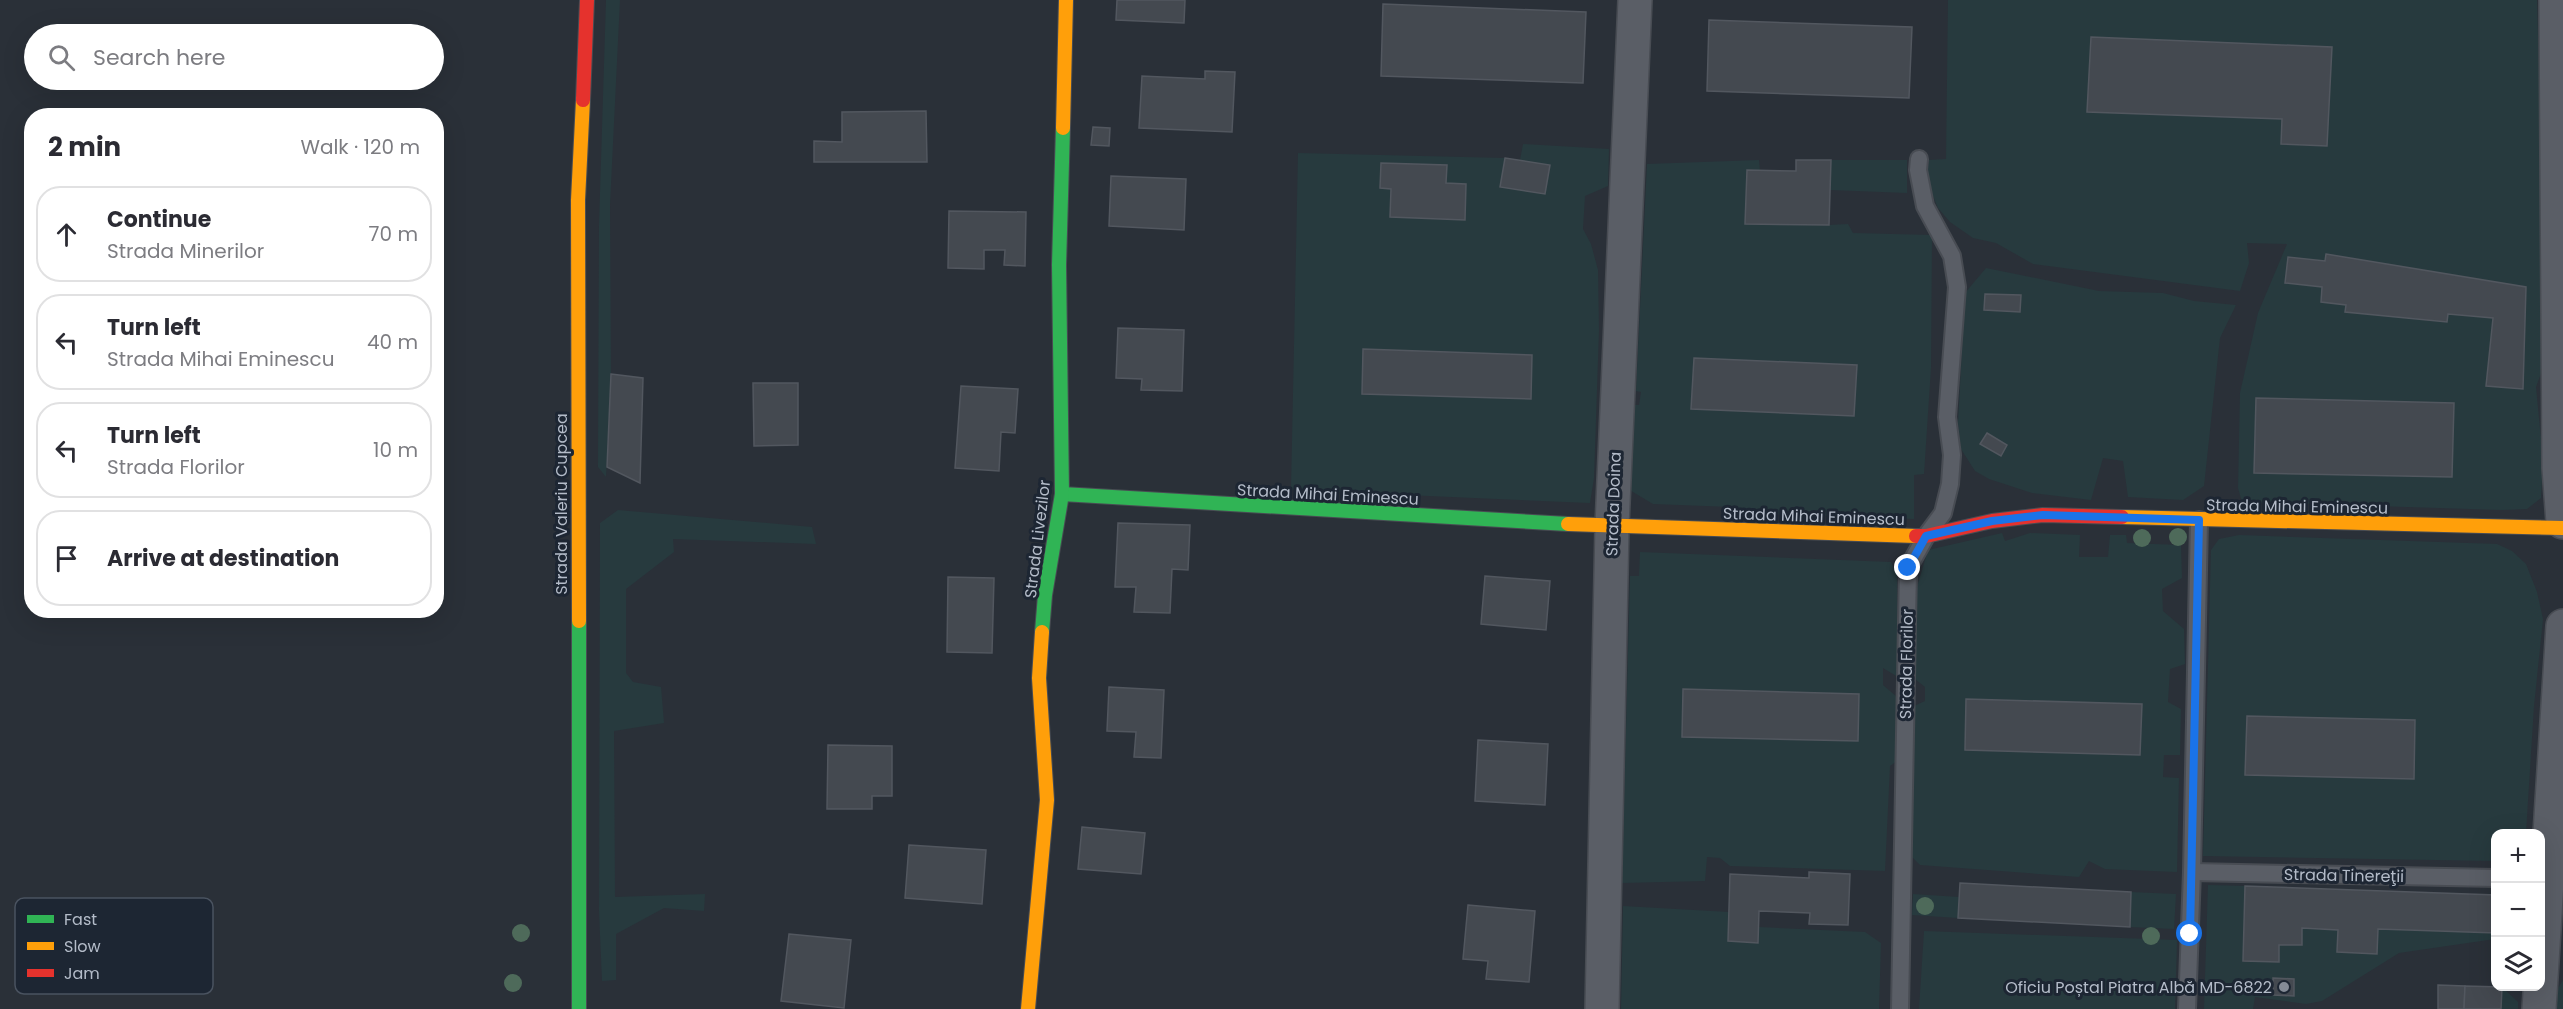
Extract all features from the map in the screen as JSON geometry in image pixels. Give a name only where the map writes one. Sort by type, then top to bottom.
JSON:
[{"type":"street","name":"Strada Valeriu Cupcea","points":[[579,1009],[578,200],[587,0]]},
{"type":"street","name":"Strada Livezilor","points":[[1028,1009],[1047,800],[1039,678],[1045,595],[1062,494],[1059,265],[1066,0]]},
{"type":"street","name":"Strada Doina","points":[[1602,1009],[1612,526],[1635,0]]},
{"type":"street","points":[[2556,0],[2559,468],[2563,522]]},
{"type":"street","name":"Strada Mihai Eminescu","points":[[1062,494],[1200,504],[1612,526],[1926,536],[1992,521],[2043,515],[2563,528]]},
{"type":"street","points":[[2545,866],[2563,626]]},
{"type":"street","points":[[2539,1009],[2544,883]]},
{"type":"lane","name":"Strada Florilor","points":[[1900,1009],[1908,568],[1926,536],[1943,513],[1950,484],[1952,455],[1947,417],[1957,287],[1952,256],[1925,206],[1918,170],[1919,159]]},
{"type":"lane","points":[[2187,1009],[2199,520]]},
{"type":"lane","name":"Strada Tinereţii","points":[[2192,872],[2491,878]]},
{"type":"green space","points":[[606,0],[620,0],[610,205],[611,374],[606,477],[598,467],[599,225]]},
{"type":"green space","points":[[1948,0],[2537,0],[2547,357],[2536,387],[2543,460],[2541,498],[2527,509],[2502,510],[2242,502],[2238,488],[2240,393],[2258,313],[2287,244],[2247,243],[2249,263],[2240,291],[2033,264],[1996,243],[1973,238],[1950,222],[1938,208],[1926,179],[1929,160],[1946,159]]},
{"type":"green space","points":[[1523,144],[1609,149],[1608,186],[1585,196],[1583,229],[1591,244],[1598,270],[1599,330],[1594,478],[1590,503],[1291,490],[1298,153],[1520,160]]},
{"type":"green space","points":[[1759,160],[1760,171],[1796,171],[1796,160],[1907,160],[1907,193],[1830,190],[1829,225],[1848,224],[1853,233],[1932,235],[1931,368],[1924,474],[1914,475],[1914,519],[1738,513],[1731,512],[1731,507],[1653,504],[1628,489],[1631,405],[1639,405],[1641,392],[1636,391],[1647,164]]},
{"type":"green space","points":[[1986,268],[2099,291],[2163,293],[2194,301],[2236,305],[2220,338],[2204,486],[2183,500],[2128,497],[2123,461],[2103,458],[2091,500],[2032,493],[1989,479],[1975,471],[1961,449],[1958,423],[1965,293]]},
{"type":"green space","points":[[618,510],[812,527],[816,544],[673,539],[674,552],[626,589],[626,673],[633,682],[661,687],[664,723],[614,731],[615,897],[705,894],[704,911],[664,908],[616,934],[616,980],[602,981],[599,911],[600,523]]},
{"type":"green space","points":[[2002,533],[2005,541],[2030,533],[2080,535],[2079,557],[2108,557],[2110,535],[2126,535],[2127,543],[2181,545],[2182,578],[2162,589],[2163,611],[2184,629],[2185,664],[2170,669],[2168,702],[2181,709],[2180,755],[2164,755],[2163,777],[2179,778],[2177,872],[2105,869],[2089,861],[2079,877],[1920,865],[1909,854],[1914,706],[1925,701],[1925,687],[1915,679],[1917,587],[1928,550]]},
{"type":"green space","points":[[2239,535],[2497,544],[2512,551],[2526,564],[2537,592],[2543,619],[2534,706],[2526,829],[2491,829],[2491,861],[2203,856],[2211,550],[2219,539]]},
{"type":"green space","points":[[1640,552],[1891,562],[1897,574],[1898,677],[1883,668],[1883,685],[1897,697],[1897,761],[1890,766],[1885,871],[1730,866],[1720,858],[1707,857],[1705,881],[1622,883],[1630,576],[1639,576]]},
{"type":"green space","points":[[2208,885],[2245,886],[2243,962],[2279,962],[2279,945],[2301,945],[2302,928],[2338,930],[2337,952],[2377,954],[2378,929],[2491,933],[2491,940],[2399,953],[2322,1001],[2306,1004],[2255,997],[2253,1009],[2204,1009]]},
{"type":"green space","points":[[2131,892],[2176,894],[2174,929],[2130,927]]},
{"type":"green space","points":[[1913,894],[1959,897],[1958,918],[1912,915]]},
{"type":"green space","points":[[1623,906],[1729,912],[1728,941],[1758,943],[1759,927],[1865,932],[1881,943],[1879,1009],[1621,1009]]},
{"type":"green space","points":[[1924,931],[2177,940],[2175,1009],[1919,1009]]},
{"type":"green space","points":[[2563,980],[2563,1009],[2551,1009],[2552,998]]},
{"type":"green space","points":[[2502,991],[2506,991],[2518,1002],[2518,1009],[2501,1009]]},
{"type":"building","points":[[1117,0],[1185,0],[1184,23],[1116,20]]},
{"type":"building","points":[[1383,4],[1586,12],[1583,83],[1381,76]]},
{"type":"building","points":[[1709,20],[1912,27],[1909,98],[1707,91]]},
{"type":"building","points":[[2091,37],[2332,47],[2327,146],[2281,144],[2282,119],[2087,112]]},
{"type":"building","points":[[1205,71],[1235,72],[1232,132],[1139,128],[1142,76],[1205,79]]},
{"type":"building","points":[[926,111],[927,162],[814,162],[814,141],[842,142],[842,112]]},
{"type":"building","points":[[1093,127],[1110,128],[1109,146],[1091,145]]},
{"type":"building","points":[[1505,158],[1550,165],[1545,194],[1500,187]]},
{"type":"building","points":[[1796,160],[1831,160],[1829,225],[1745,224],[1747,170],[1796,171]]},
{"type":"building","points":[[1381,163],[1447,165],[1446,183],[1466,184],[1465,220],[1390,217],[1391,189],[1380,188]]},
{"type":"building","points":[[1111,176],[1186,179],[1184,230],[1109,226]]},
{"type":"building","points":[[949,211],[1026,212],[1025,266],[1004,265],[1005,250],[984,250],[984,269],[948,268]]},
{"type":"building","points":[[2326,254],[2526,287],[2523,389],[2486,386],[2493,318],[2448,314],[2447,322],[2345,312],[2346,305],[2321,302],[2322,287],[2285,283],[2288,257],[2325,261]]},
{"type":"building","points":[[1985,294],[2021,295],[2020,312],[1984,310]]},
{"type":"building","points":[[1118,328],[1184,330],[1182,391],[1141,390],[1142,379],[1116,378]]},
{"type":"building","points":[[1363,349],[1532,355],[1531,399],[1362,394]]},
{"type":"building","points":[[1694,358],[1857,365],[1854,416],[1691,409]]},
{"type":"building","points":[[611,374],[643,378],[640,483],[607,467]]},
{"type":"building","points":[[753,383],[798,383],[798,445],[754,446]]},
{"type":"building","points":[[961,386],[1018,389],[1015,433],[1001,432],[999,471],[955,468]]},
{"type":"building","points":[[2256,398],[2454,403],[2452,477],[2254,473]]},
{"type":"building","points":[[1987,433],[2007,445],[2001,456],[1980,444]]},
{"type":"building","points":[[1118,523],[1190,525],[1188,570],[1172,569],[1170,613],[1134,612],[1136,587],[1115,587]]},
{"type":"building","points":[[1485,576],[1550,581],[1546,630],[1481,624]]},
{"type":"building","points":[[948,577],[994,578],[992,653],[947,652]]},
{"type":"building","points":[[1109,687],[1164,690],[1161,758],[1134,757],[1136,732],[1107,731]]},
{"type":"building","points":[[1683,689],[1859,694],[1858,741],[1682,737]]},
{"type":"building","points":[[1966,699],[2142,704],[2140,755],[1965,750]]},
{"type":"building","points":[[2247,716],[2415,720],[2414,779],[2245,775]]},
{"type":"building","points":[[1478,740],[1548,744],[1545,805],[1475,801]]},
{"type":"building","points":[[828,745],[892,746],[892,796],[872,796],[872,809],[827,809]]},
{"type":"building","points":[[1082,827],[1145,833],[1141,874],[1078,869]]},
{"type":"building","points":[[909,845],[986,850],[982,904],[905,898]]},
{"type":"building","points":[[1809,872],[1850,874],[1848,925],[1809,924],[1810,913],[1759,911],[1758,943],[1728,941],[1730,874],[1809,878]]},
{"type":"building","points":[[1960,883],[2131,892],[2130,927],[1958,918]]},
{"type":"building","points":[[2245,886],[2491,895],[2491,933],[2378,929],[2377,954],[2337,952],[2338,930],[2302,928],[2302,945],[2279,945],[2279,962],[2243,961]]},
{"type":"building","points":[[1468,905],[1535,911],[1529,982],[1486,979],[1488,961],[1463,959]]},
{"type":"building","points":[[789,934],[851,940],[844,1008],[781,1001]]},
{"type":"building","name":"Oficiu Poștal Piatra Albă MD-6822","points":[[2273,978],[2294,979],[2294,996],[2273,995]]},
{"type":"building","points":[[2438,985],[2465,986],[2464,1009],[2438,1009]]},
{"type":"building","points":[[2465,986],[2491,987],[2491,991],[2502,991],[2501,1009],[2464,1009]]},
{"type":"traffic: fast","points":[[1042,632],[1045,595],[1062,494],[1059,265],[1063,128]]},
{"type":"traffic: fast","points":[[1062,494],[1568,524]]},
{"type":"traffic: fast","points":[[579,621],[579,1009]]},
{"type":"traffic: slow","points":[[1063,128],[1066,0]]},
{"type":"traffic: slow","points":[[579,621],[578,200],[583,100]]},
{"type":"traffic: slow","points":[[2122,517],[2563,528]]},
{"type":"traffic: slow","points":[[1568,524],[1916,536]]},
{"type":"traffic: slow","points":[[1028,1009],[1047,800],[1039,678],[1042,632]]},
{"type":"traffic: jam","points":[[583,100],[587,0]]},
{"type":"traffic: jam","points":[[1916,536],[1926,536],[1992,521],[2043,515],[2122,517]]},
{"type":"place","name":"Oficiu Poștal Piatra Albă MD-6822","points":[[2284,987]]},
{"type":"route","points":[[1908,568],[1926,536],[1992,521],[2043,515],[2199,520],[2190,934]]}]
